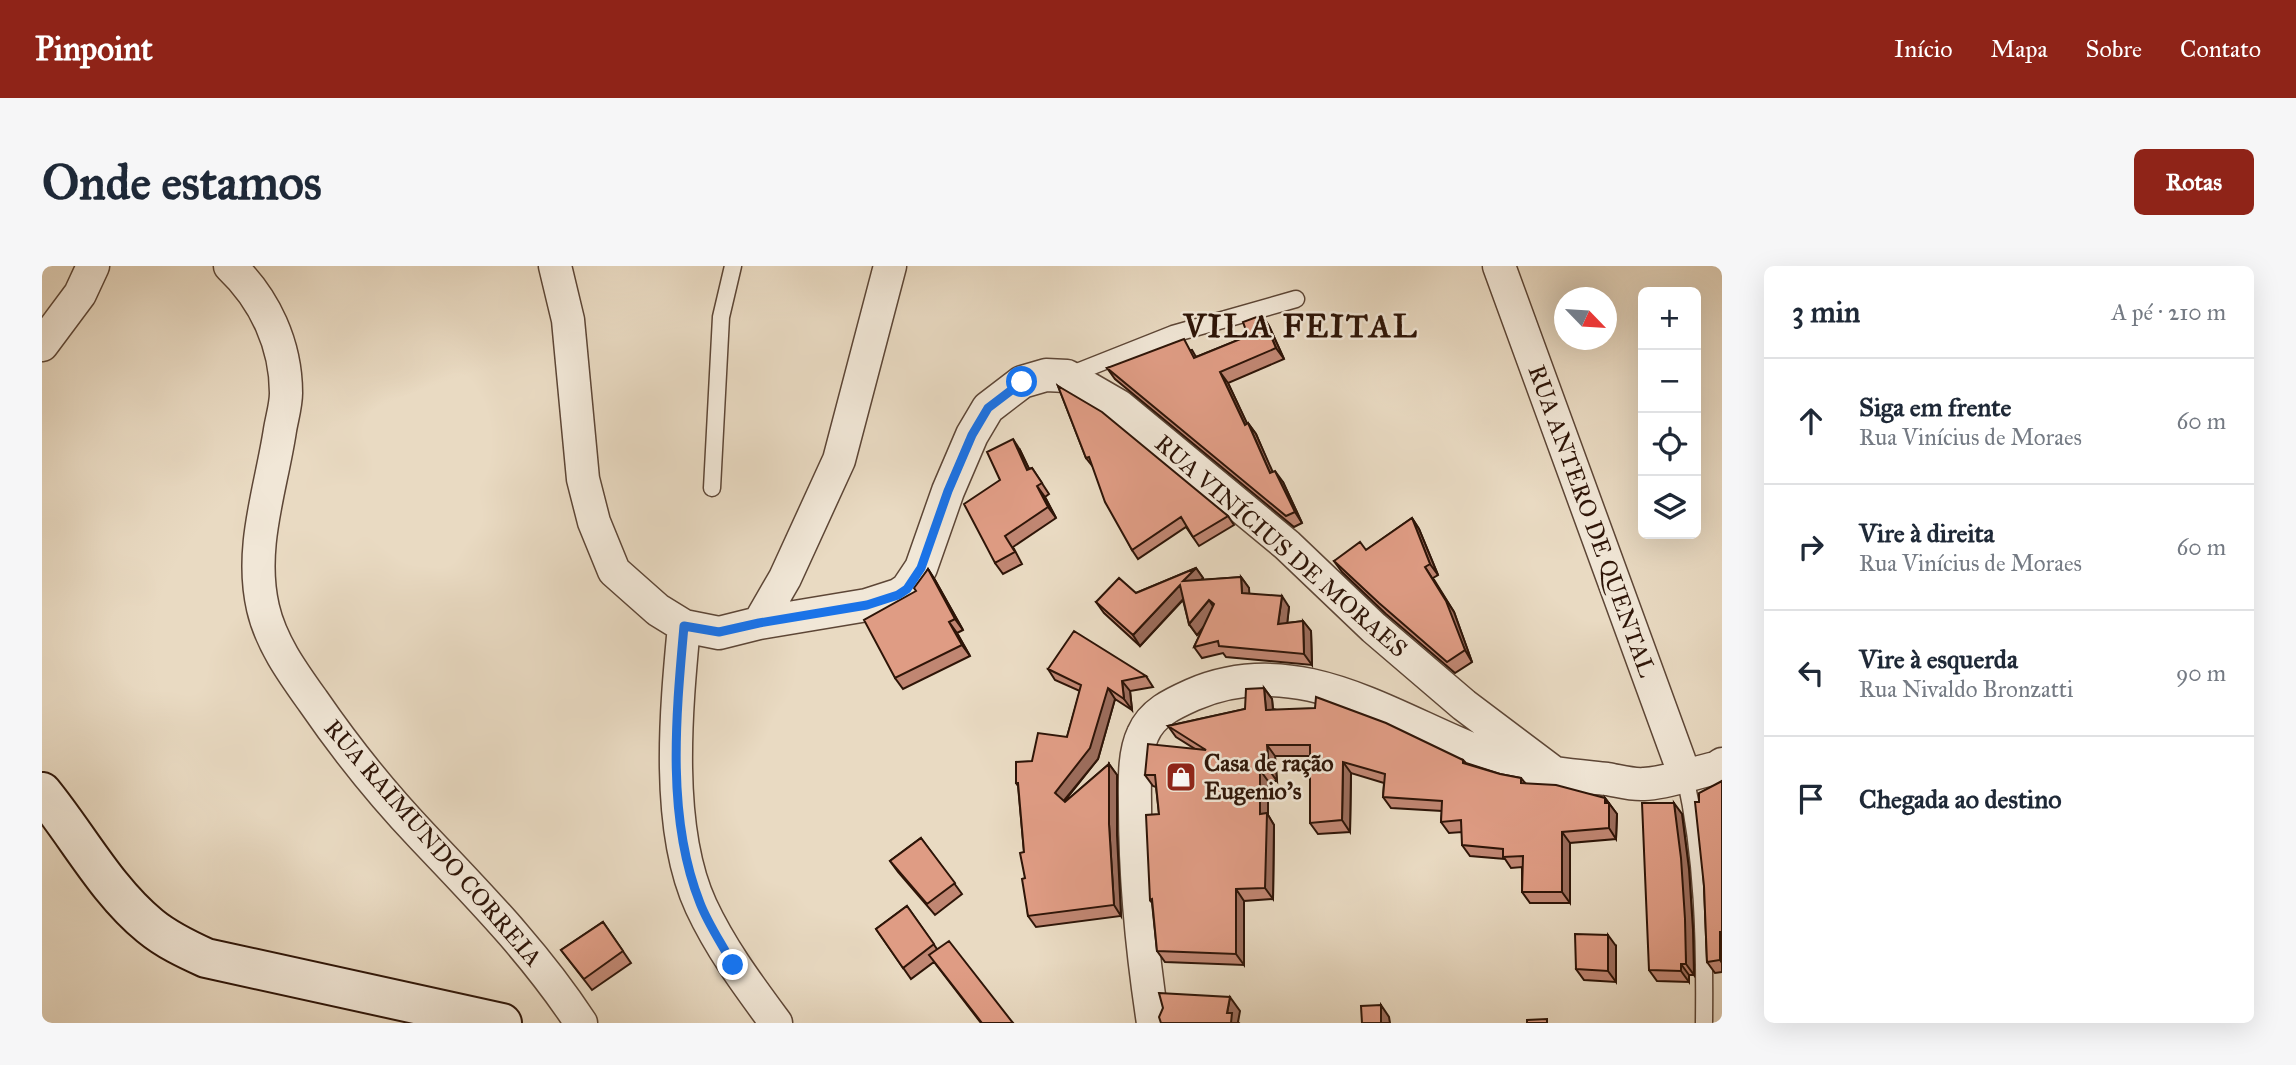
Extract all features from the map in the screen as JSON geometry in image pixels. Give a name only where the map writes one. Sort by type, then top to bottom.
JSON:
[{"type":"street","points":[[42,345],[80,294],[93,266]]},
{"type":"street","name":"RUA RAIMUNDO CORREIA","points":[[230,266],[261,301],[279,342],[286,394],[259,551],[263,610],[271,631],[287,663],[360,764],[422,836],[481,896],[526,948],[581,1023]]},
{"type":"street","points":[[555,266],[568,320],[583,479],[594,522],[614,571],[658,611],[684,626],[719,632],[867,605],[898,595],[907,589],[921,568],[948,491],[972,435],[988,408],[1022,382],[1046,375],[1067,376]]},
{"type":"street","points":[[759,623],[785,578],[839,460],[890,266]]},
{"type":"street","name":"RUA ANTERO DE QUENTAL","points":[[1499,266],[1685,775]]},
{"type":"street","name":"RUA VINÍCIUS DE MORAES","points":[[1067,376],[1119,406],[1287,545],[1374,628],[1464,705],[1553,772]]},
{"type":"street","points":[[684,626],[677,698],[678,797],[683,850],[700,904],[733,965],[776,1023]]},
{"type":"street","points":[[1153,1023],[1142,950],[1135,861],[1136,770],[1142,734],[1153,718],[1170,705],[1201,691],[1249,680],[1292,683],[1342,692],[1481,753],[1524,767],[1644,784],[1722,764]]},
{"type":"street","points":[[42,792],[124,901],[150,926],[175,944],[206,958],[502,1023]]},
{"type":"lane","points":[[712,488],[721,317],[733,266]]},
{"type":"lane","points":[[1067,376],[1173,334],[1296,299]]},
{"type":"lane","points":[[1685,775],[1694,816],[1700,867],[1705,957],[1704,1023]]},
{"type":"building","points":[[1262,315],[1276,348],[1220,372],[1245,425],[1248,423],[1270,473],[1275,471],[1295,512],[1286,516],[1107,368],[1184,339],[1194,358],[1248,336],[1243,322]]},
{"type":"building","points":[[1058,386],[1102,412],[1228,516],[1193,537],[1181,517],[1132,550],[1105,502]]},
{"type":"building","points":[[1013,439],[1027,470],[1032,468],[1042,483],[1037,486],[1048,507],[1005,536],[1015,552],[995,563],[964,504],[1000,480],[987,452]]},
{"type":"building","points":[[1412,518],[1430,564],[1425,567],[1446,601],[1465,650],[1447,662],[1334,561],[1360,542],[1366,550]]},
{"type":"building","points":[[1196,568],[1183,581],[1241,577],[1242,593],[1282,596],[1278,624],[1303,621],[1304,654],[1219,646],[1218,641],[1194,647],[1214,604],[1209,600],[1189,624],[1180,585],[1133,635],[1096,602],[1119,578],[1136,593]]},
{"type":"building","points":[[928,569],[955,619],[949,622],[962,645],[895,678],[864,620],[916,591],[914,588]]},
{"type":"building","points":[[1074,631],[1146,676],[1122,681],[1124,699],[1108,688],[1090,748],[1055,793],[1065,802],[1109,764],[1109,824],[1114,905],[1028,916],[1022,879],[1025,878],[1020,853],[1024,852],[1016,762],[1032,761],[1038,733],[1067,737],[1081,685],[1048,669]]},
{"type":"building","points":[[1264,688],[1266,710],[1315,708],[1316,697],[1386,723],[1463,760],[1463,763],[1521,778],[1521,783],[1556,785],[1605,798],[1605,803],[1609,803],[1609,828],[1562,832],[1562,892],[1522,892],[1523,856],[1503,857],[1503,849],[1462,845],[1461,820],[1441,822],[1442,801],[1383,797],[1385,774],[1343,762],[1342,820],[1310,823],[1310,745],[1267,745],[1269,770],[1260,770],[1260,814],[1267,813],[1265,888],[1236,889],[1236,954],[1157,951],[1152,899],[1150,900],[1146,815],[1159,814],[1155,775],[1145,775],[1148,744],[1206,750],[1168,726],[1245,709],[1246,689]]},
{"type":"building","points":[[1722,781],[1720,960],[1707,962],[1704,886],[1695,802],[1699,802],[1699,793]]},
{"type":"building","points":[[1642,803],[1674,803],[1685,919],[1686,964],[1681,964],[1681,971],[1649,970]]},
{"type":"building","points":[[921,838],[955,883],[927,904],[890,861]]},
{"type":"building","points":[[907,906],[934,944],[903,968],[876,929]]},
{"type":"building","points":[[603,922],[623,951],[584,979],[561,950]]},
{"type":"building","points":[[1575,934],[1608,935],[1608,971],[1576,969]]},
{"type":"building","points":[[949,941],[1013,1023],[982,1023],[929,955]]},
{"type":"building","points":[[1159,993],[1230,997],[1227,1013],[1232,1013],[1231,1023],[1161,1023],[1159,1017],[1163,1008]]},
{"type":"building","points":[[1381,1005],[1381,1023],[1362,1023],[1361,1006]]},
{"type":"building","points":[[1547,1019],[1547,1023],[1527,1023],[1527,1020]]},
{"type":"place","name":"Casa de ração Eugenio's","points":[[1181,777]]},
{"type":"district","name":"VILA FEITAL","points":[[1301,326]]},
{"type":"route","points":[[733,965],[700,904],[683,850],[678,797],[677,698],[684,626],[719,632],[867,605],[898,595],[907,589],[921,568],[948,491],[972,435],[988,408],[1022,382]]}]
